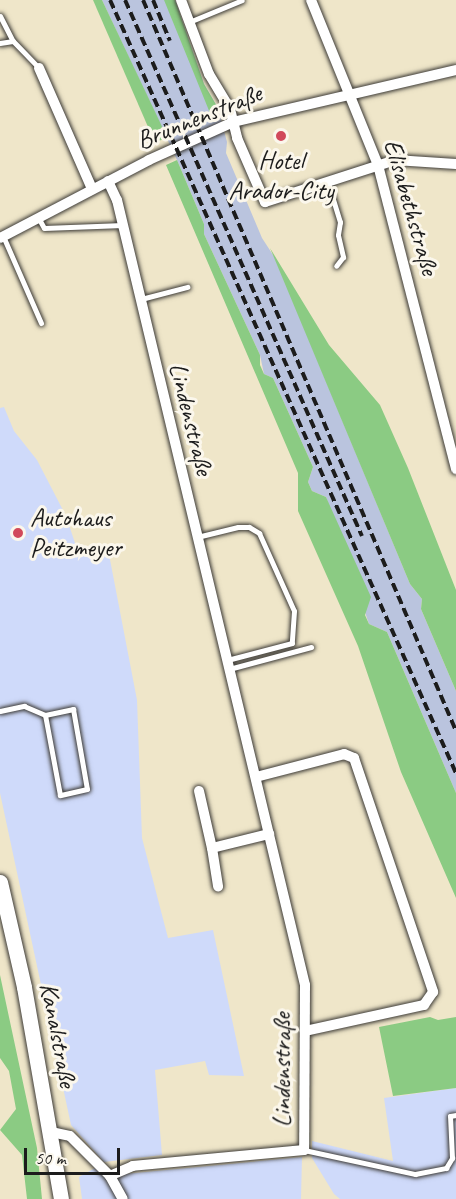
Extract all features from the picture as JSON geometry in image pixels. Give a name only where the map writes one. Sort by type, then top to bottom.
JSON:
[{"type":"main road","name":"Kanalstraße","points":[[0,882],[51,1132],[60,1199]]},
{"type":"street","points":[[181,0],[265,202],[395,160],[456,164]]},
{"type":"street","name":"Elisabethstraße","points":[[311,0],[378,165],[456,469]]},
{"type":"street","points":[[39,68],[92,189]]},
{"type":"street","name":"Brunnenstraße","points":[[1,237],[108,181],[233,122],[349,93],[456,70]]},
{"type":"street","name":"Lindenstraße","points":[[108,181],[123,225],[139,300],[305,985],[304,1150],[153,1164],[121,1169],[110,1176]]},
{"type":"street","points":[[256,777],[344,754],[354,758],[433,993],[424,1005],[304,1031]]},
{"type":"street","points":[[199,792],[218,887]]},
{"type":"street","points":[[212,848],[269,834]]},
{"type":"street","points":[[51,1132],[70,1136],[110,1176],[123,1199]]},
{"type":"lane","points":[[189,22],[242,0]]},
{"type":"lane","points":[[0,16],[13,41],[39,68]]},
{"type":"lane","points":[[0,43],[13,41]]},
{"type":"lane","points":[[328,183],[340,222],[338,236],[343,257],[336,266]]},
{"type":"lane","points":[[39,219],[44,228],[123,225]]},
{"type":"lane","points":[[1,237],[41,323]]},
{"type":"lane","points":[[139,300],[187,287]]},
{"type":"lane","points":[[197,537],[249,526],[259,533],[294,611],[292,643],[228,664]]},
{"type":"lane","points":[[228,664],[311,647]]},
{"type":"lane","points":[[0,711],[24,706],[45,715],[73,709],[87,789],[60,795],[45,715]]},
{"type":"lane","points":[[304,1150],[415,1174],[446,1168],[452,1158],[450,1116],[456,1115]]},
{"type":"shaded area","points":[[102,0],[175,0],[204,84],[218,108],[227,142],[226,153],[262,238],[275,258],[410,584],[422,599],[421,609],[456,691],[456,793],[387,632],[369,624],[326,497],[312,491],[308,482],[313,467],[273,378],[264,374],[260,355],[204,234],[204,224],[177,160]]},
{"type":"shaded area","points":[[4,407],[14,431],[37,460],[66,516],[75,543],[82,548],[107,544],[137,700],[142,838],[168,938],[213,930],[244,1076],[209,1075],[205,1061],[155,1070],[162,1155],[104,1162],[71,1125],[0,793],[0,408]]},
{"type":"shaded area","points":[[456,1088],[456,1199],[340,1199],[334,1194],[312,1158],[312,1141],[393,1161],[384,1098]]},
{"type":"shaded area","points":[[302,1157],[301,1199],[82,1199],[79,1177],[95,1168],[103,1176]]},
{"type":"green space","points":[[93,0],[102,0],[167,137],[155,143]]},
{"type":"green space","points":[[164,0],[175,0],[204,84],[218,108],[217,116],[212,118]]},
{"type":"green space","points":[[177,160],[204,224],[204,234],[260,355],[260,365],[264,374],[273,378],[313,467],[308,482],[312,491],[326,497],[371,597],[365,615],[369,624],[387,632],[456,793],[456,898],[401,772],[358,646],[298,511],[298,473],[166,165]]},
{"type":"green space","points":[[270,248],[329,345],[380,405],[408,468],[456,590],[456,691],[421,609],[422,599],[410,584]]},
{"type":"green space","points":[[0,975],[37,1148],[42,1199],[27,1199],[22,1155],[0,1130],[16,1109],[9,1071],[0,1058]]},
{"type":"green space","points":[[430,1017],[438,1020],[456,1017],[456,1088],[393,1096],[379,1027]]},
{"type":"railway","points":[[110,0],[456,773]]},
{"type":"railway","points":[[125,0],[362,536]]},
{"type":"railway","points":[[143,0],[456,731]]},
{"type":"railway","points":[[153,0],[170,41]]},
{"type":"place","name":"Hotel Arador-City","points":[[281,136]]},
{"type":"place","name":"Autohaus Peitzmeyer","points":[[18,533]]}]
